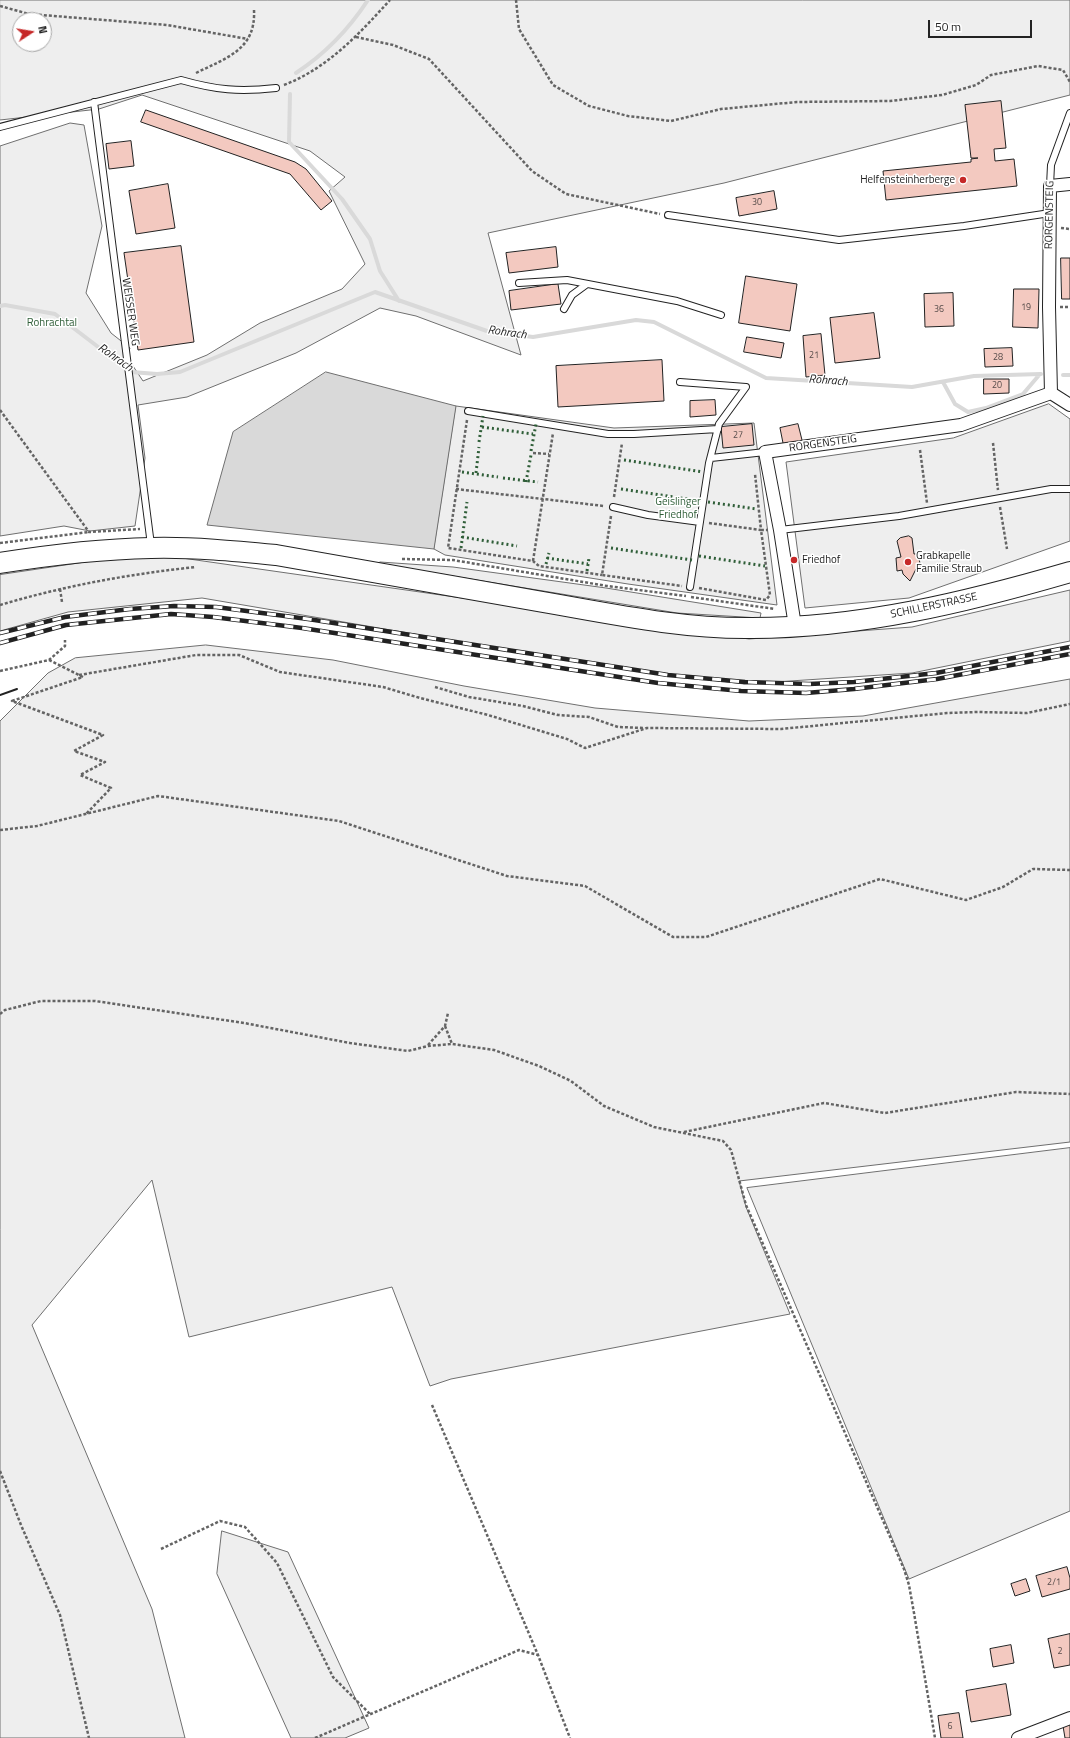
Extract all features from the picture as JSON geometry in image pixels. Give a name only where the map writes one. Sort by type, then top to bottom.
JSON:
[{"type":"main road","name":"SCHILLERSTRASSE","points":[[0,563],[80,552],[151,548],[222,550],[276,555],[598,611],[691,625],[751,628],[794,619],[853,621],[913,611],[1004,590],[1070,572]]},
{"type":"street","points":[[1050,186],[1070,184]]},
{"type":"street","name":"RORGENSTEIG","points":[[765,452],[961,425],[1052,393],[1049,307],[1050,186]]},
{"type":"street","points":[[1052,393],[1070,405]]},
{"type":"street","points":[[765,452],[780,530],[794,619]]},
{"type":"street","points":[[1018,1738],[1070,1718]]},
{"type":"lane","points":[[0,127],[181,80],[210,88],[245,91],[276,88]]},
{"type":"lane","name":"WEISSER WEG","points":[[94,102],[151,548]]},
{"type":"lane","name":"RORGENSTEIG","points":[[1050,186],[1051,165],[1070,113]]},
{"type":"lane","points":[[668,216],[839,240],[964,226],[1050,213]]},
{"type":"lane","points":[[519,283],[567,280],[677,301],[721,315]]},
{"type":"lane","points":[[564,309],[572,295],[587,284]]},
{"type":"lane","points":[[680,382],[746,387],[719,424],[710,458],[690,587]]},
{"type":"lane","points":[[468,411],[554,425],[623,434],[718,429]]},
{"type":"lane","points":[[710,458],[765,452]]},
{"type":"lane","points":[[780,530],[928,511],[1051,489],[1070,489]]},
{"type":"lane","points":[[613,506],[648,515],[700,522]]},
{"type":"path","points":[[276,88],[316,70],[356,37],[390,0]]},
{"type":"path","points":[[516,0],[519,29],[553,85],[589,106],[628,116],[671,121],[721,109],[798,102],[890,101],[942,95],[976,85],[991,75],[1038,66],[1063,70],[1070,82]]},
{"type":"path","points":[[0,6],[29,14],[167,25],[248,39]]},
{"type":"path","points":[[181,80],[226,58],[238,50],[248,39],[255,25],[254,10]]},
{"type":"path","points":[[356,37],[393,45],[429,59],[532,171],[566,194],[668,216]]},
{"type":"path","points":[[0,410],[89,532]]},
{"type":"path","points":[[468,411],[448,548],[533,561],[540,566],[690,587],[766,600],[770,595],[752,454]]},
{"type":"path","points":[[533,561],[554,425]]},
{"type":"path","points":[[602,575],[623,434]]},
{"type":"path","points":[[920,450],[928,511]]},
{"type":"path","points":[[533,453],[549,454]]},
{"type":"path","points":[[456,489],[613,506]]},
{"type":"path","points":[[700,522],[761,530],[780,530]]},
{"type":"path","points":[[0,543],[89,532],[149,529]]},
{"type":"path","points":[[0,605],[60,589],[145,572],[199,566]]},
{"type":"path","points":[[60,589],[62,602]]},
{"type":"path","points":[[0,670],[49,660],[65,646],[65,640]]},
{"type":"path","points":[[79,675],[196,656],[239,655],[280,672],[383,687],[488,715],[567,739],[585,748],[647,728]]},
{"type":"path","points":[[49,660],[83,677],[12,701],[104,735],[74,751],[105,762],[80,775],[111,788],[85,814]]},
{"type":"path","points":[[435,687],[470,697],[523,706],[558,715],[589,717],[618,727],[647,728],[781,729],[946,713],[1027,713],[1070,704]]},
{"type":"path","points":[[0,830],[37,826],[158,796],[339,821],[507,876],[584,886],[674,937],[706,937],[880,878],[966,900],[1004,887],[1033,869],[1070,870]]},
{"type":"path","points":[[0,1014],[5,1010],[41,1001],[95,1001],[244,1023],[350,1044],[408,1051],[428,1046],[452,1044],[494,1050],[539,1066],[571,1081],[604,1106],[654,1127],[683,1132],[723,1142],[731,1150],[746,1204],[904,1569],[914,1613],[935,1738]]},
{"type":"path","points":[[428,1046],[445,1026],[448,1014]]},
{"type":"path","points":[[445,1026],[452,1044]]},
{"type":"path","points":[[683,1132],[824,1103],[885,1113],[1016,1092],[1070,1094]]},
{"type":"path","points":[[432,1405],[538,1655],[570,1738]]},
{"type":"path","points":[[0,1471],[21,1525],[60,1615],[89,1738]]},
{"type":"path","points":[[160,1549],[220,1521],[245,1527],[277,1563],[333,1677],[370,1714]]},
{"type":"path","points":[[315,1738],[519,1650],[538,1655]]},
{"type":"green space","name":"Rohrachtal","points":[[0,0],[1070,0],[1070,95],[724,183],[488,233],[521,355],[416,316],[380,308],[296,353],[187,397],[138,405],[145,458],[135,526],[90,531],[64,526],[0,536],[0,146],[70,123],[84,125],[102,226],[86,293],[111,333],[130,348],[127,357],[143,381],[207,355],[260,323],[342,289],[365,264],[329,191],[345,177],[310,151],[142,95],[99,109],[0,120]]},
{"type":"green space","points":[[1049,404],[1070,419],[1070,541],[909,598],[805,608],[786,462],[953,438]]},
{"type":"green space","name":"Geislinger Friedhof","points":[[456,406],[614,428],[754,423],[777,605],[628,584],[445,555],[434,549]]},
{"type":"green space","points":[[147,553],[749,639],[912,627],[1070,590],[1070,641],[912,673],[744,684],[597,665],[202,598],[68,612],[0,631],[0,575]]},
{"type":"green space","points":[[380,562],[453,567],[606,588],[761,613],[760,618],[677,613],[379,564]]},
{"type":"green space","points":[[206,645],[333,660],[464,686],[595,708],[749,721],[863,716],[1070,679],[1070,1142],[739,1181],[746,1207],[790,1314],[451,1379],[430,1386],[392,1287],[189,1337],[152,1180],[32,1325],[152,1609],[185,1738],[0,1738],[0,721],[48,673],[75,658]]},
{"type":"green space","points":[[1070,1148],[1070,1511],[909,1579],[747,1188]]},
{"type":"green space","points":[[222,1531],[288,1552],[369,1728],[345,1738],[291,1738],[217,1574]]},
{"type":"shaded area","points":[[326,372],[456,406],[434,549],[207,525],[233,432]]},
{"type":"building","name":"Helfensteinherberge","points":[[1001,101],[1006,148],[994,149],[995,161],[1014,159],[1017,186],[886,200],[883,171],[971,162],[971,159],[978,158],[971,158],[965,105]]},
{"type":"building","points":[[146,110],[295,162],[306,169],[332,201],[321,210],[290,174],[141,122]]},
{"type":"building","points":[[131,141],[134,166],[109,169],[106,144]]},
{"type":"building","points":[[168,184],[175,228],[136,234],[129,191]]},
{"type":"building","points":[[774,191],[777,209],[739,216],[736,198]]},
{"type":"building","points":[[181,246],[194,342],[138,350],[124,253]]},
{"type":"building","points":[[556,247],[558,267],[509,273],[506,253]]},
{"type":"building","points":[[1061,258],[1070,258],[1070,299],[1062,299]]},
{"type":"building","points":[[746,276],[797,284],[790,331],[739,323]]},
{"type":"building","points":[[558,284],[561,304],[511,310],[509,291]]},
{"type":"building","points":[[1014,289],[1039,289],[1038,328],[1013,327]]},
{"type":"building","points":[[953,293],[954,326],[925,327],[924,294]]},
{"type":"building","points":[[874,313],[880,358],[835,363],[830,318]]},
{"type":"building","points":[[821,334],[825,375],[806,377],[803,336]]},
{"type":"building","points":[[747,337],[784,343],[781,358],[744,352]]},
{"type":"building","points":[[1012,348],[1013,366],[985,367],[984,349]]},
{"type":"building","points":[[662,360],[664,401],[558,407],[556,366]]},
{"type":"building","points":[[984,379],[1009,379],[1009,393],[984,394]]},
{"type":"building","points":[[715,400],[716,415],[690,417],[690,401]]},
{"type":"building","points":[[752,424],[754,445],[723,448],[721,427]]},
{"type":"building","points":[[798,424],[803,444],[784,448],[780,428]]},
{"type":"building","name":"Grabkapelle Familie Straub","points":[[909,536],[912,538],[914,554],[918,554],[921,568],[916,569],[910,581],[903,574],[902,570],[897,571],[896,558],[901,557],[897,541],[900,538]]},
{"type":"building","points":[[1067,1567],[1070,1578],[1070,1589],[1042,1597],[1036,1576]]},
{"type":"building","points":[[1026,1579],[1030,1591],[1015,1596],[1011,1584]]},
{"type":"building","points":[[1070,1634],[1070,1665],[1054,1668],[1048,1639]]},
{"type":"building","points":[[1011,1645],[1014,1663],[993,1667],[990,1649]]},
{"type":"building","points":[[1006,1684],[1011,1715],[971,1722],[966,1691]]},
{"type":"building","points":[[959,1713],[963,1738],[941,1738],[938,1716]]},
{"type":"building","points":[[1070,1725],[1070,1738],[1065,1738],[1063,1726]]},
{"type":"waterway","points":[[296,73],[317,58],[345,31],[368,0]]},
{"type":"waterway","points":[[290,94],[289,142],[342,199],[370,239],[380,271],[399,301]]},
{"type":"waterway","name":"Rohrach","points":[[0,306],[5,305],[55,314],[131,372],[157,374],[180,372],[375,292],[487,331],[533,337],[636,320],[654,322],[766,378],[912,387],[974,376],[1041,374]]},
{"type":"waterway","points":[[943,382],[955,404],[968,412],[986,408],[1023,394],[1040,374]]},
{"type":"waterway","name":"Rohrach","points":[[1063,375],[1070,375]]},
{"type":"railway","points":[[0,633],[65,617],[130,609],[174,606],[216,607],[308,619],[668,675],[745,682],[809,684],[854,682],[936,673],[1070,647]]},
{"type":"railway","points":[[0,643],[66,625],[171,614],[213,617],[302,628],[658,683],[741,691],[806,693],[937,679],[1070,654]]},
{"type":"hedge","points":[[479,442],[483,416]]},
{"type":"hedge","points":[[531,451],[536,424]]},
{"type":"hedge","points":[[482,427],[533,434]]},
{"type":"hedge","points":[[476,473],[479,447]]},
{"type":"hedge","points":[[526,482],[531,455]]},
{"type":"hedge","points":[[624,460],[703,472]]},
{"type":"hedge","points":[[462,472],[498,477]]},
{"type":"hedge","points":[[503,478],[538,482]]},
{"type":"hedge","points":[[621,489],[700,501]]},
{"type":"hedge","points":[[461,548],[467,502]]},
{"type":"hedge","points":[[708,502],[757,509]]},
{"type":"hedge","points":[[462,537],[517,546]]},
{"type":"hedge","points":[[611,548],[692,560]]},
{"type":"hedge","points":[[546,564],[549,553]]},
{"type":"hedge","points":[[699,556],[765,566]]},
{"type":"hedge","points":[[547,558],[588,564]]},
{"type":"hedge","points":[[587,571],[589,558]]},
{"type":"wall","points":[[0,695],[17,689]]},
{"type":"place","name":"Helfensteinherberge","points":[[963,180]]},
{"type":"place","name":"Friedhof","points":[[794,560]]},
{"type":"place","name":"Grabkapelle Familie Straub","points":[[908,562]]}]
